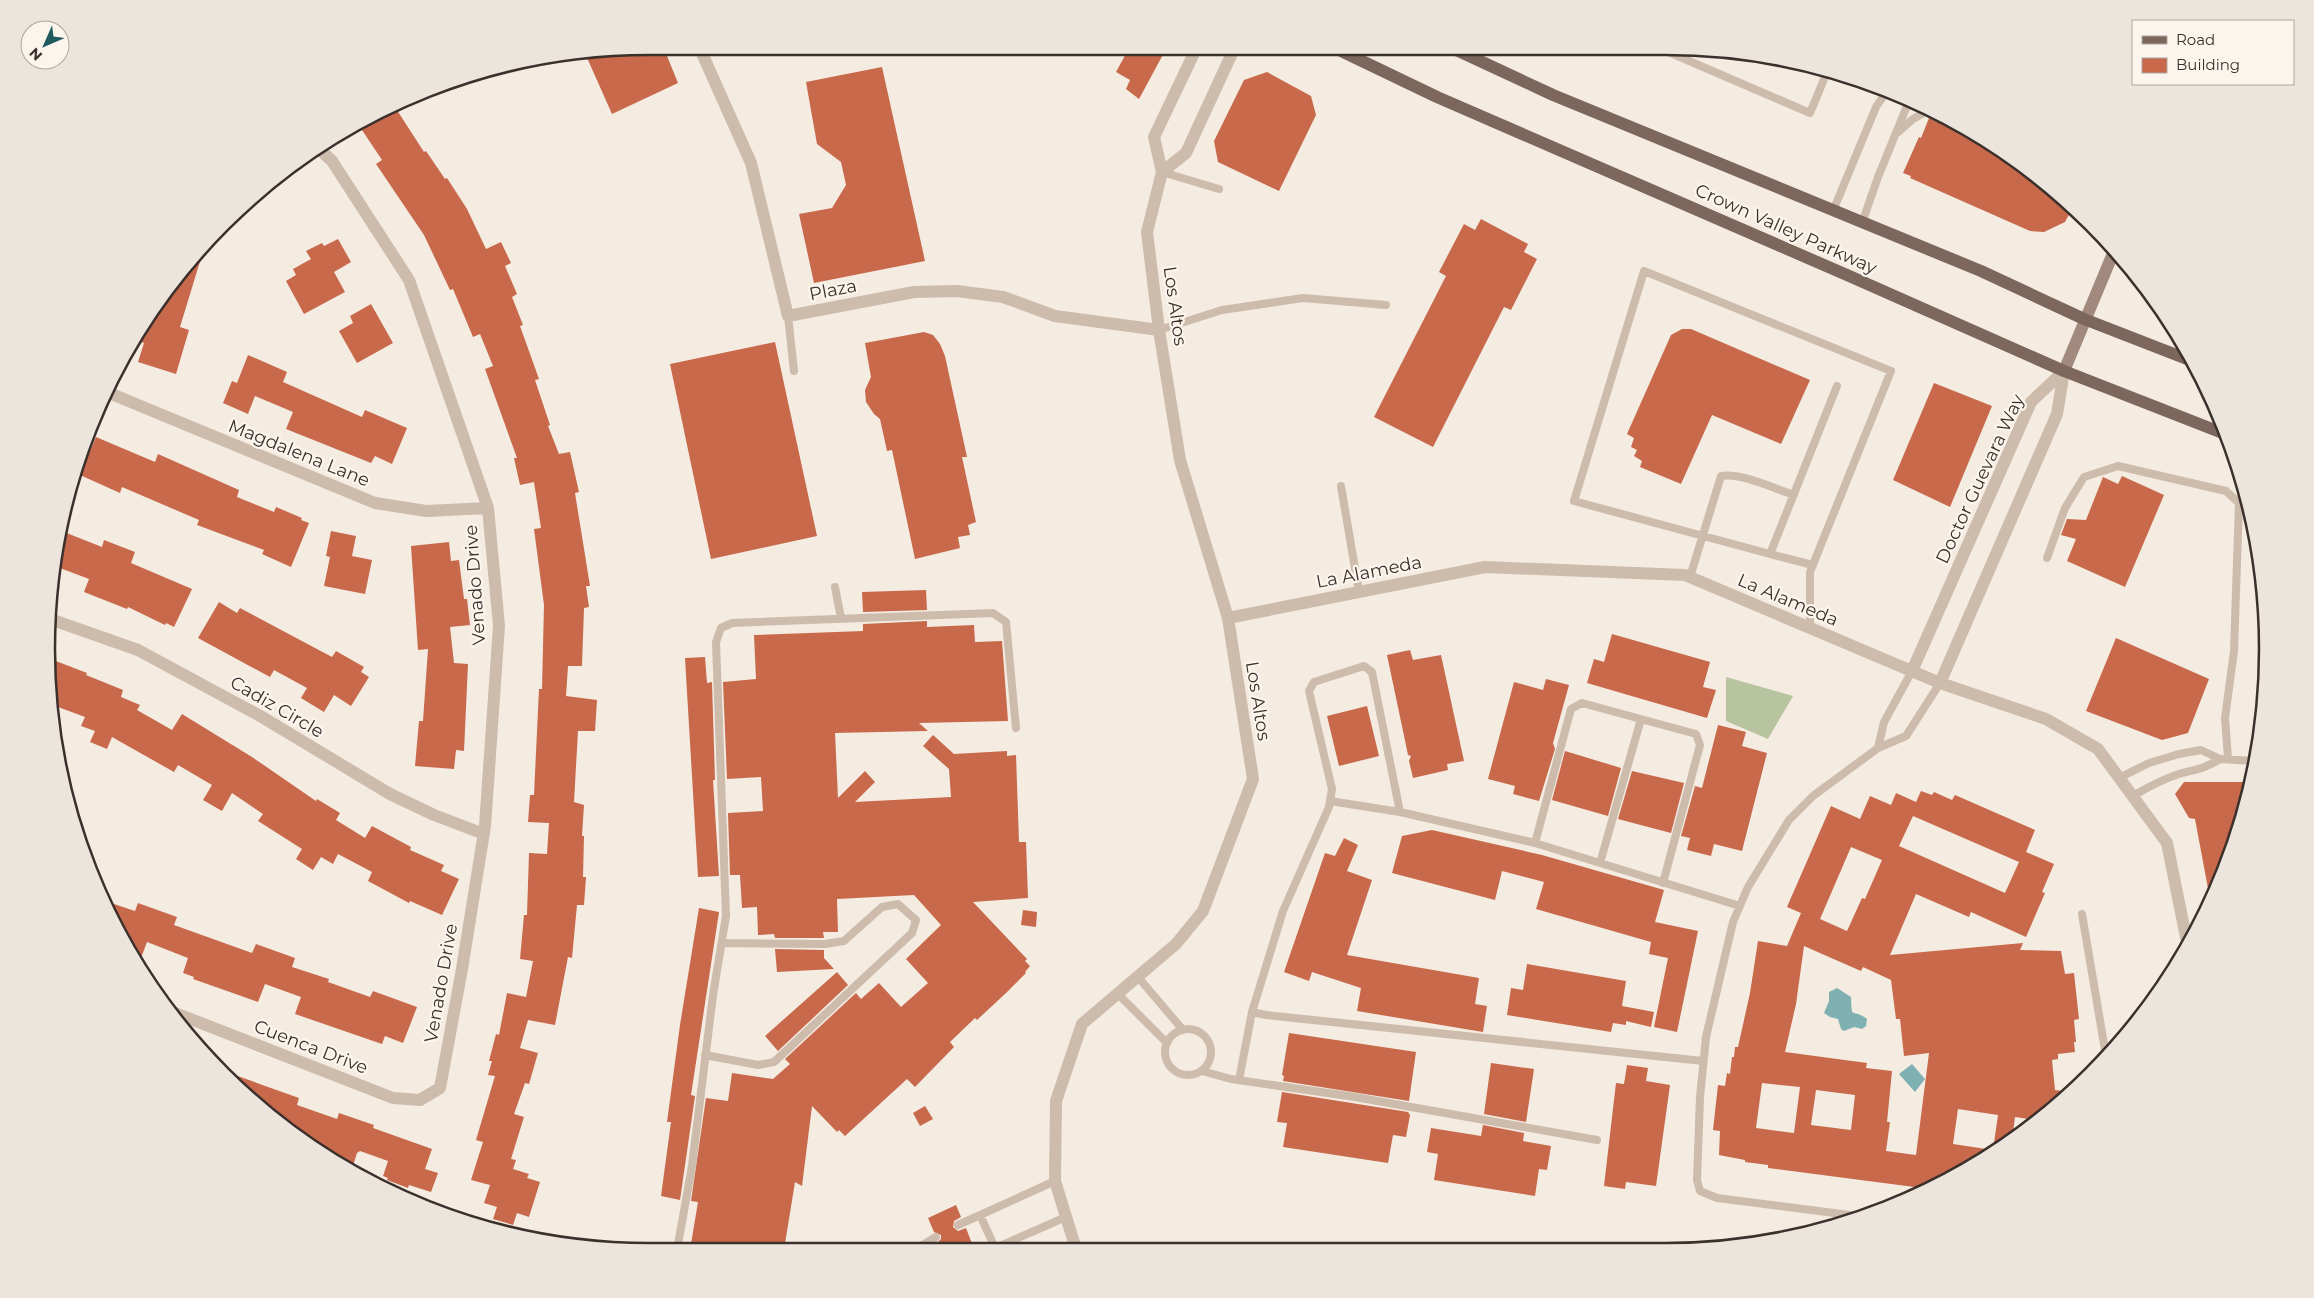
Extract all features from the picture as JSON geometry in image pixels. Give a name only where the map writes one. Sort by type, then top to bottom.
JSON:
[{"type":"main road","name":"Crown Valley Parkway","points":[[1349,55],[1437,98],[2064,371],[2217,431]]},
{"type":"main road","name":"Crown Valley Parkway","points":[[1467,55],[1554,95],[1981,271],[2084,319],[2182,357]]},
{"type":"main road","points":[[2064,371],[2112,257]]},
{"type":"street","name":"Plaza","points":[[703,55],[751,163],[788,316],[914,292],[957,291],[1003,297],[1055,316],[1159,330]]},
{"type":"street","name":"Los Altos","points":[[1074,1243],[1055,1181],[1056,1101],[1082,1024],[1176,944],[1203,911],[1252,779],[1228,618],[1180,460],[1159,330],[1147,232],[1162,172],[1154,137],[1193,55]]},
{"type":"street","points":[[1162,172],[1186,153],[1231,55]]},
{"type":"street","name":"Venado Drive","points":[[323,153],[332,161],[409,280],[488,508],[499,626],[484,834],[462,970],[440,1088]]},
{"type":"street","name":"Doctor Guevara Way","points":[[1912,671],[2032,402],[2064,371]]},
{"type":"street","points":[[1940,683],[2058,414],[2064,371]]},
{"type":"street","name":"Magdalena Lane","points":[[113,394],[375,503],[426,511],[488,508]]},
{"type":"street","name":"La Alameda","points":[[1228,618],[1484,567],[1690,577],[1940,683],[2046,719],[2098,749],[2167,843],[2185,934]]},
{"type":"street","name":"Cadiz Circle","points":[[56,620],[138,650],[262,717],[390,794],[434,815],[484,834]]},
{"type":"street","name":"Cuenca Drive","points":[[182,1016],[392,1098],[420,1100],[440,1088]]},
{"type":"lane","points":[[1676,55],[1810,113],[1825,77]]},
{"type":"lane","points":[[1833,211],[1876,107],[1883,97]]},
{"type":"lane","points":[[1862,223],[1907,107]]},
{"type":"lane","points":[[1894,136],[1913,118],[1922,113]]},
{"type":"lane","points":[[1162,172],[1219,189]]},
{"type":"lane","points":[[1810,628],[1810,572],[1892,371],[1644,271],[1574,501],[1813,564]]},
{"type":"lane","points":[[1159,330],[1222,310],[1303,298],[1386,305]]},
{"type":"lane","points":[[788,316],[794,371]]},
{"type":"lane","points":[[1770,554],[1837,386]]},
{"type":"lane","points":[[2047,558],[2065,508],[2084,477],[2118,466],[2226,491],[2239,503],[2234,651],[2225,718],[2224,759]]},
{"type":"lane","points":[[1690,577],[1701,535],[1721,476],[1728,474],[1794,495]]},
{"type":"lane","points":[[1341,486],[1360,592]]},
{"type":"lane","points":[[835,587],[841,618]]},
{"type":"lane","points":[[678,1243],[692,1166],[726,916],[716,642],[721,628],[732,622],[993,613],[1006,622],[1016,728]]},
{"type":"lane","points":[[1239,1080],[1252,1012],[1283,911],[1329,807],[1332,789],[1309,691],[1314,682],[1364,666],[1372,672],[1400,812]]},
{"type":"lane","points":[[1878,748],[1884,722],[1912,671]]},
{"type":"lane","points":[[1845,1214],[1717,1198],[1700,1191],[1697,1180],[1700,1097],[1706,1037],[1718,979],[1733,922],[1748,887],[1789,820],[1813,796],[1878,748],[1906,736],[1940,683]]},
{"type":"lane","points":[[1535,843],[1571,709],[1582,702],[1696,734],[1700,745],[1663,883]]},
{"type":"lane","points":[[1600,864],[1642,719]]},
{"type":"lane","points":[[2119,778],[2149,764],[2179,754],[2201,750],[2224,759],[2249,761]]},
{"type":"lane","points":[[2133,796],[2156,782],[2204,769],[2224,759]]},
{"type":"lane","points":[[1330,801],[1400,812],[1535,843],[1740,906]]},
{"type":"lane","points":[[706,1055],[758,1065],[774,1062],[912,932],[916,920],[898,904],[882,907],[844,942],[825,944],[722,943]]},
{"type":"lane","points":[[2082,914],[2105,1049]]},
{"type":"lane","points":[[1138,978],[1183,1030]]},
{"type":"lane","points":[[1118,994],[1167,1043]]},
{"type":"lane","points":[[1252,1012],[1703,1061]]},
{"type":"lane","points":[[1189,1029],[1200,1032],[1208,1040],[1211,1051],[1209,1062],[1202,1071],[1192,1075],[1181,1075],[1171,1069],[1165,1059],[1165,1048],[1169,1038],[1178,1031],[1183,1030],[1189,1029]]},
{"type":"lane","points":[[1202,1071],[1239,1080],[1355,1097],[1597,1140]]},
{"type":"lane","points":[[958,1225],[1055,1181]]},
{"type":"lane","points":[[980,1215],[992,1243]]},
{"type":"lane","points":[[1008,1243],[1066,1217]]},
{"type":"lane","points":[[926,1243],[936,1237]]},
{"type":"green space","points":[[1726,677],[1793,696],[1768,739],[1726,721]]},
{"type":"water","points":[[1837,988],[1851,997],[1852,1012],[1867,1019],[1866,1026],[1862,1029],[1854,1027],[1844,1031],[1841,1029],[1838,1019],[1824,1013],[1829,1001],[1829,992]]},
{"type":"water","points":[[1912,1064],[1925,1079],[1915,1092],[1899,1074]]},
{"type":"building","points":[[667,55],[678,83],[612,114],[587,58]]},
{"type":"building","points":[[1125,55],[1163,55],[1139,99],[1126,89],[1130,80],[1116,72]]},
{"type":"building","points":[[882,67],[925,261],[814,283],[799,214],[832,208],[846,185],[841,162],[817,144],[806,82]]},
{"type":"building","points":[[1267,72],[1311,96],[1316,115],[1279,191],[1218,162],[1214,141],[1244,80]]},
{"type":"building","points":[[397,111],[424,152],[426,151],[445,179],[447,178],[467,209],[486,249],[501,242],[511,263],[505,266],[517,294],[512,297],[523,325],[520,326],[539,379],[535,380],[550,425],[548,426],[559,454],[570,452],[579,492],[575,493],[590,586],[586,586],[589,607],[584,608],[582,666],[568,666],[566,696],[597,700],[595,731],[578,731],[574,802],[584,805],[582,836],[584,836],[583,877],[586,877],[584,905],[577,905],[572,958],[568,957],[555,1025],[528,1020],[520,1048],[538,1053],[529,1084],[525,1083],[514,1114],[524,1117],[511,1159],[516,1160],[513,1169],[529,1174],[527,1178],[540,1182],[529,1217],[517,1213],[513,1225],[493,1219],[497,1207],[484,1203],[490,1185],[471,1180],[483,1142],[476,1140],[495,1076],[488,1075],[492,1061],[489,1061],[496,1034],[499,1035],[507,993],[526,997],[533,961],[520,959],[524,915],[527,915],[529,853],[547,854],[549,823],[528,822],[530,795],[534,795],[539,689],[542,689],[544,605],[534,529],[541,528],[534,482],[520,485],[514,458],[517,458],[485,369],[493,366],[480,334],[473,337],[453,289],[450,290],[424,235],[376,164],[382,160],[362,130]]},
{"type":"building","points":[[1929,118],[1995,155],[2027,178],[2069,214],[2065,222],[2044,232],[2030,231],[1910,178],[1911,176],[1903,173]]},
{"type":"building","points":[[1481,219],[1528,244],[1524,252],[1537,259],[1511,310],[1504,307],[1433,447],[1374,417],[1446,276],[1439,272],[1464,224],[1475,230]]},
{"type":"building","points":[[338,239],[351,262],[334,272],[345,292],[304,314],[286,281],[296,275],[293,269],[311,259],[306,251],[322,243],[324,246]]},
{"type":"building","points":[[201,258],[180,327],[189,330],[176,374],[138,362],[144,343],[141,342],[155,319]]},
{"type":"building","points":[[371,304],[393,343],[357,363],[339,331],[353,323],[350,316]]},
{"type":"building","points":[[1682,329],[1691,329],[1810,380],[1781,444],[1712,415],[1681,484],[1640,467],[1642,461],[1634,456],[1637,450],[1631,447],[1634,438],[1627,434],[1671,335]]},
{"type":"building","points":[[924,332],[933,335],[940,344],[945,356],[967,457],[962,457],[976,522],[968,525],[970,535],[958,537],[960,548],[915,559],[892,450],[887,451],[880,419],[866,402],[865,390],[871,377],[865,343]]},
{"type":"building","points":[[775,342],[817,536],[711,559],[670,364]]},
{"type":"building","points":[[248,355],[287,372],[283,382],[362,417],[365,410],[407,428],[392,464],[375,456],[371,463],[286,429],[293,412],[255,396],[248,414],[223,403],[232,381],[237,383]]},
{"type":"building","points":[[1934,383],[1992,406],[1950,507],[1893,480]]},
{"type":"building","points":[[96,437],[155,462],[158,454],[239,490],[237,497],[274,512],[276,507],[309,523],[291,567],[262,554],[264,550],[197,525],[199,520],[122,487],[120,493],[81,476]]},
{"type":"building","points":[[2122,476],[2164,495],[2125,587],[2067,561],[2076,539],[2061,535],[2067,519],[2086,520],[2103,477],[2118,484]]},
{"type":"building","points":[[331,531],[356,536],[352,556],[372,560],[365,594],[324,586],[330,557],[326,556]]},
{"type":"building","points":[[66,533],[102,547],[104,540],[135,552],[131,563],[192,589],[174,627],[166,623],[165,625],[128,607],[127,609],[84,592],[89,579],[60,568]]},
{"type":"building","points":[[449,542],[451,561],[459,560],[464,599],[467,599],[470,625],[450,627],[454,663],[468,664],[464,751],[456,750],[454,769],[415,766],[419,721],[423,721],[428,649],[418,650],[411,546]]},
{"type":"building","points":[[926,590],[927,610],[863,612],[862,592]]},
{"type":"building","points":[[219,602],[237,613],[240,608],[332,657],[336,651],[364,667],[361,672],[369,677],[351,706],[334,695],[324,712],[301,698],[307,688],[274,670],[270,677],[198,638]]},
{"type":"building","points":[[927,621],[927,627],[974,625],[975,642],[1002,641],[1008,721],[919,723],[928,731],[835,733],[838,798],[865,771],[875,782],[855,802],[951,797],[949,769],[923,746],[933,735],[954,754],[1007,751],[1007,756],[1016,755],[1019,842],[1026,842],[1028,898],[973,902],[1027,959],[1025,961],[1030,966],[1026,973],[1006,993],[977,1020],[975,1018],[950,1042],[954,1047],[915,1087],[907,1079],[845,1136],[839,1130],[837,1132],[812,1106],[802,1186],[795,1182],[785,1243],[691,1243],[698,1202],[691,1201],[706,1098],[728,1101],[732,1073],[773,1079],[790,1064],[785,1059],[856,993],[861,999],[879,983],[901,1007],[928,983],[906,959],[941,925],[914,895],[837,899],[838,932],[823,932],[824,938],[775,938],[774,934],[758,935],[757,907],[742,908],[740,875],[730,875],[728,813],[763,811],[761,777],[727,779],[723,682],[756,679],[754,635],[863,631],[863,624]]},
{"type":"building","points":[[1612,634],[1710,662],[1703,687],[1716,690],[1707,718],[1587,683],[1594,659],[1604,662]]},
{"type":"building","points":[[2116,638],[2209,679],[2188,733],[2162,740],[2086,711]]},
{"type":"building","points":[[1410,650],[1413,660],[1441,655],[1464,761],[1447,764],[1448,770],[1413,778],[1409,761],[1411,756],[1408,755],[1387,655]]},
{"type":"building","points":[[705,657],[707,683],[712,682],[715,780],[713,780],[719,876],[698,877],[685,658]]},
{"type":"building","points":[[55,661],[123,690],[121,697],[140,705],[137,710],[172,730],[182,714],[252,757],[316,801],[317,799],[340,813],[336,820],[365,838],[372,826],[411,847],[410,850],[444,865],[441,871],[459,879],[442,915],[410,901],[409,903],[368,881],[372,872],[338,854],[333,864],[321,857],[313,870],[296,859],[302,849],[258,821],[263,814],[232,793],[222,811],[203,800],[212,785],[178,765],[174,772],[112,737],[107,749],[90,742],[95,731],[81,726],[85,717],[58,707]]},
{"type":"building","points":[[1546,679],[1569,685],[1553,743],[1555,749],[1539,801],[1513,794],[1515,786],[1488,779],[1514,682],[1543,690]]},
{"type":"building","points":[[1367,706],[1379,756],[1339,766],[1327,716]]},
{"type":"building","points":[[1718,725],[1746,732],[1742,746],[1767,753],[1742,851],[1714,844],[1711,856],[1687,850],[1690,838],[1681,836],[1695,786],[1702,788]]},
{"type":"building","points":[[1565,751],[1621,768],[1608,816],[1552,800]]},
{"type":"building","points":[[1632,771],[1684,783],[1671,833],[1618,819]]},
{"type":"building","points":[[2184,782],[2244,782],[2227,840],[2208,889],[2195,819],[2189,818],[2175,794]]},
{"type":"building","points":[[1921,791],[1932,795],[1934,792],[1952,800],[1955,795],[2035,830],[2026,852],[2054,864],[2042,892],[2045,893],[2026,937],[1971,912],[1969,917],[1916,894],[1890,955],[2023,943],[2020,950],[2061,951],[2065,974],[2074,973],[2079,1019],[2074,1020],[2075,1052],[2058,1054],[2058,1059],[2052,1060],[2055,1090],[2062,1091],[2028,1119],[2015,1117],[2013,1130],[1994,1144],[1998,1115],[1958,1109],[1953,1144],[1985,1149],[1916,1187],[1768,1168],[1768,1165],[1745,1162],[1745,1160],[1719,1155],[1720,1131],[1713,1130],[1718,1085],[1725,1086],[1727,1073],[1730,1074],[1735,1047],[1738,1047],[1750,993],[1758,941],[1787,946],[1801,913],[1787,907],[1831,806],[1860,819],[1870,796],[1891,805],[1896,793],[1916,802]],"holes":[[[1913,816],[2019,862],[2005,893],[1899,846]],[[1851,847],[1882,860],[1865,899],[1862,898],[1847,931],[1820,919]],[[1804,946],[1861,971],[1863,967],[1891,980],[1896,1019],[1900,1019],[1904,1056],[1929,1053],[1916,1155],[1886,1151],[1890,1122],[1887,1122],[1892,1071],[1866,1068],[1867,1063],[1785,1052],[1796,1004]],[[1762,1083],[1800,1087],[1794,1133],[1756,1128]],[[1816,1090],[1855,1095],[1851,1130],[1811,1125]]]},
{"type":"building","points":[[1432,830],[1542,855],[1664,890],[1655,922],[1698,931],[1677,1032],[1654,1027],[1668,958],[1649,954],[1651,942],[1536,909],[1544,882],[1502,871],[1495,900],[1392,873],[1402,836]]},
{"type":"building","points":[[1344,838],[1358,845],[1347,871],[1372,880],[1347,955],[1479,978],[1475,1004],[1487,1006],[1483,1032],[1357,1011],[1361,988],[1312,972],[1309,981],[1284,972],[1325,853],[1335,856]]},
{"type":"building","points":[[112,903],[135,911],[138,903],[177,917],[174,925],[252,953],[256,944],[295,958],[292,967],[329,979],[328,982],[370,997],[373,991],[417,1007],[403,1043],[385,1036],[382,1044],[295,1014],[301,997],[265,984],[258,1002],[193,979],[194,977],[183,973],[188,958],[147,942],[141,957]]},
{"type":"building","points":[[699,908],[719,912],[691,1095],[695,1096],[680,1200],[661,1196],[671,1122],[667,1122]]},
{"type":"building","points":[[1023,910],[1037,912],[1036,927],[1021,925]]},
{"type":"building","points":[[775,949],[824,950],[824,958],[834,969],[777,972]]},
{"type":"building","points":[[1527,964],[1626,981],[1622,1006],[1654,1012],[1651,1027],[1626,1021],[1626,1025],[1613,1023],[1611,1032],[1507,1015],[1511,988],[1523,990]]},
{"type":"building","points":[[837,972],[848,985],[778,1051],[765,1036]]},
{"type":"building","points":[[1289,1033],[1416,1052],[1409,1101],[1283,1081],[1284,1076],[1282,1075]]},
{"type":"building","points":[[1491,1063],[1534,1069],[1526,1122],[1484,1114]]},
{"type":"building","points":[[1627,1065],[1648,1068],[1646,1081],[1670,1085],[1656,1186],[1626,1182],[1625,1189],[1604,1186],[1616,1083],[1624,1084]]},
{"type":"building","points":[[235,1075],[299,1098],[297,1105],[337,1119],[339,1113],[374,1125],[373,1128],[432,1149],[425,1169],[438,1173],[431,1192],[409,1185],[408,1188],[387,1180],[388,1178],[383,1176],[388,1161],[360,1151],[357,1153],[354,1164],[319,1143],[257,1096]]},
{"type":"building","points":[[1282,1092],[1408,1112],[1410,1115],[1406,1137],[1393,1135],[1388,1163],[1283,1147],[1287,1123],[1277,1122]]},
{"type":"building","points":[[925,1106],[933,1119],[920,1126],[913,1113]]},
{"type":"building","points":[[1483,1125],[1524,1133],[1523,1141],[1551,1146],[1547,1170],[1539,1169],[1535,1196],[1434,1180],[1438,1154],[1427,1152],[1431,1128],[1481,1136]]},
{"type":"building","points":[[956,1205],[961,1217],[954,1221],[953,1227],[958,1231],[966,1228],[972,1243],[938,1243],[941,1235],[934,1232],[928,1218]]}]
